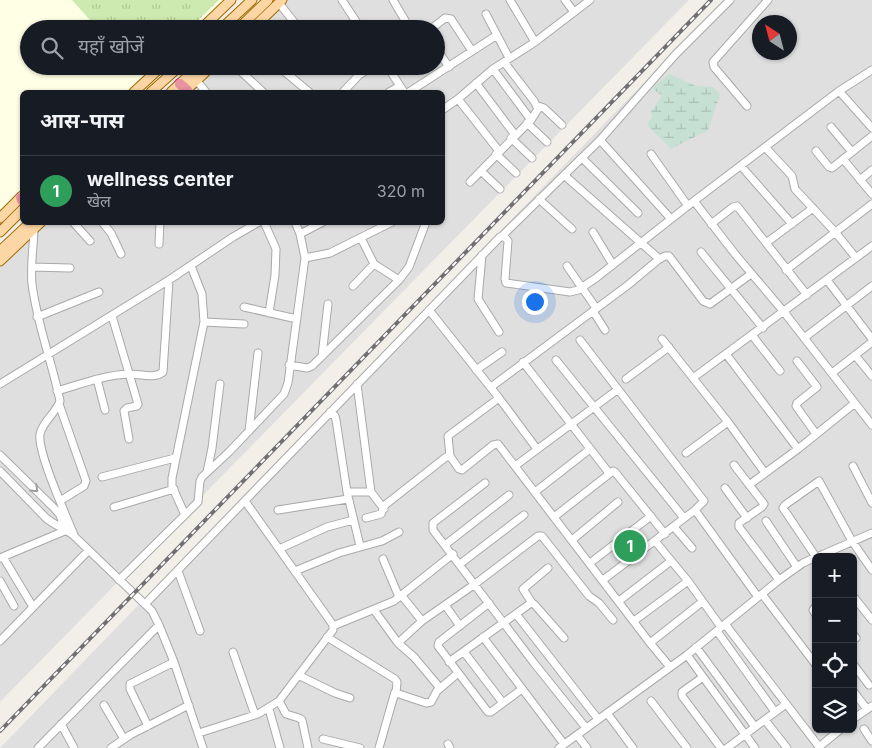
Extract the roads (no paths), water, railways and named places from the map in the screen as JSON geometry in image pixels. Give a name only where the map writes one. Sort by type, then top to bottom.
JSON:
[{"type":"main road","points":[[211,20],[232,0]]},
{"type":"main road","points":[[231,20],[252,0]]},
{"type":"main road","points":[[247,20],[268,0]]},
{"type":"main road","points":[[262,20],[281,2]]},
{"type":"main road","points":[[136,90],[152,75]]},
{"type":"main road","points":[[153,90],[170,75]]},
{"type":"main road","points":[[184,89],[193,75]]},
{"type":"main road","points":[[184,89],[202,75]]},
{"type":"main road","points":[[0,218],[20,200]]},
{"type":"main road","points":[[0,232],[20,212]]},
{"type":"main road","points":[[0,251],[33,225]]},
{"type":"main road","points":[[0,261],[33,225]]},
{"type":"street","points":[[342,0],[355,20]]},
{"type":"street","points":[[393,0],[405,20]]},
{"type":"street","points":[[510,0],[534,42]]},
{"type":"street","points":[[565,0],[574,12]]},
{"type":"street","points":[[445,108],[493,69],[534,42],[590,0]]},
{"type":"street","points":[[146,603],[482,255],[600,140],[675,56],[730,0]]},
{"type":"street","points":[[747,106],[714,67],[713,62],[768,0]]},
{"type":"street","points":[[281,2],[292,20]]},
{"type":"street","points":[[486,14],[507,60],[538,106],[544,108],[562,125]]},
{"type":"street","points":[[442,20],[445,18],[451,19],[472,51]]},
{"type":"street","points":[[445,69],[497,35]]},
{"type":"street","points":[[445,60],[449,66]]},
{"type":"street","points":[[493,69],[529,121],[547,142]]},
{"type":"street","points":[[502,236],[508,241],[506,283],[573,292],[582,288],[839,91],[872,70]]},
{"type":"street","points":[[245,75],[261,90]]},
{"type":"street","points":[[289,75],[307,90]]},
{"type":"street","points":[[345,90],[360,75]]},
{"type":"street","points":[[393,75],[402,89]]},
{"type":"street","points":[[412,90],[435,75]]},
{"type":"street","points":[[196,81],[204,90]]},
{"type":"street","points":[[476,83],[513,137],[532,158]]},
{"type":"street","points":[[839,91],[872,128]]},
{"type":"street","points":[[458,99],[497,152],[516,173]]},
{"type":"street","points":[[470,182],[538,111],[538,106]]},
{"type":"street","points":[[831,127],[852,152]]},
{"type":"street","points":[[816,151],[830,168],[872,136]]},
{"type":"street","points":[[600,140],[671,219]]},
{"type":"street","points":[[765,147],[792,176],[794,187],[836,232],[856,258]]},
{"type":"street","points":[[651,154],[784,312],[872,425]]},
{"type":"street","points":[[582,158],[638,213]]},
{"type":"street","points":[[843,159],[872,194]]},
{"type":"street","points":[[741,166],[792,224]]},
{"type":"street","points":[[860,180],[872,170]]},
{"type":"street","points":[[481,171],[500,190]]},
{"type":"street","points":[[564,175],[642,242],[658,260]]},
{"type":"street","points":[[539,199],[572,229]]},
{"type":"street","points":[[786,270],[872,204]]},
{"type":"street","points":[[711,224],[737,206],[807,295]]},
{"type":"street","points":[[766,243],[813,208]]},
{"type":"street","points":[[33,225],[32,282],[37,317],[60,399],[59,404],[42,429],[40,438],[42,452],[75,537]]},
{"type":"street","points":[[76,225],[90,241]]},
{"type":"street","points":[[104,225],[111,233],[121,254]]},
{"type":"street","points":[[159,244],[160,225]]},
{"type":"street","points":[[0,384],[170,280],[254,225]]},
{"type":"street","points":[[265,225],[276,249],[275,276],[269,313]]},
{"type":"street","points":[[119,580],[199,500],[200,481],[207,472],[284,394],[290,366],[305,258],[296,225]]},
{"type":"street","points":[[300,234],[317,225]]},
{"type":"street","points":[[305,258],[330,253],[386,225]]},
{"type":"street","points":[[290,366],[310,368],[399,280],[409,267],[425,225]]},
{"type":"street","points":[[592,232],[613,265]]},
{"type":"street","points":[[361,238],[374,264],[399,280]]},
{"type":"street","points":[[693,378],[872,246]]},
{"type":"street","points":[[701,252],[763,328]]},
{"type":"street","points":[[482,255],[478,299],[499,332]]},
{"type":"street","points":[[491,387],[658,260],[666,256],[668,256],[706,303],[710,304],[751,274]]},
{"type":"street","points":[[353,286],[374,264]]},
{"type":"street","points":[[185,515],[174,489],[172,478],[204,322],[202,294],[191,266]]},
{"type":"street","points":[[567,266],[582,288],[605,330]]},
{"type":"street","points":[[32,267],[70,268]]},
{"type":"street","points":[[58,392],[97,379],[129,374],[156,376],[163,372],[170,280]]},
{"type":"street","points":[[828,280],[872,341],[832,373]]},
{"type":"street","points":[[804,338],[872,286]]},
{"type":"street","points":[[37,317],[98,292]]},
{"type":"street","points":[[322,356],[328,304]]},
{"type":"street","points":[[244,307],[297,319]]},
{"type":"street","points":[[429,310],[491,387],[537,449]]},
{"type":"street","points":[[112,316],[138,404],[124,411],[129,439]]},
{"type":"street","points":[[204,322],[244,324]]},
{"type":"street","points":[[752,335],[780,371]]},
{"type":"street","points":[[662,339],[728,422],[765,473]]},
{"type":"street","points":[[580,340],[704,502],[603,580]]},
{"type":"street","points":[[626,379],[669,347]]},
{"type":"street","points":[[476,370],[502,352]]},
{"type":"street","points":[[249,431],[258,353]]},
{"type":"street","points":[[726,354],[798,449]]},
{"type":"street","points":[[855,355],[872,376]]},
{"type":"street","points":[[556,360],[684,518]]},
{"type":"street","points":[[523,362],[609,473]]},
{"type":"street","points":[[797,362],[817,387],[797,403],[796,406],[816,434]]},
{"type":"street","points":[[97,379],[105,410]]},
{"type":"street","points":[[207,472],[220,384]]},
{"type":"street","points":[[357,384],[371,492],[384,509]]},
{"type":"street","points":[[515,466],[618,390]]},
{"type":"street","points":[[499,398],[448,436],[450,456],[459,469],[462,470],[493,445],[498,444],[670,667]]},
{"type":"street","points":[[750,485],[855,403]]},
{"type":"street","points":[[59,404],[86,477],[84,486],[60,501]]},
{"type":"street","points":[[330,412],[336,420],[347,495],[360,546]]},
{"type":"street","points":[[686,453],[728,422]]},
{"type":"street","points":[[535,492],[590,450]]},
{"type":"street","points":[[0,455],[56,509],[65,529]]},
{"type":"street","points":[[366,518],[381,514],[385,505],[446,456],[450,456]]},
{"type":"street","points":[[102,476],[175,458]]},
{"type":"street","points":[[734,465],[764,504],[739,524],[739,527],[779,580]]},
{"type":"street","points":[[853,466],[872,503]]},
{"type":"street","points":[[0,471],[50,522],[65,529],[75,537],[119,580],[146,603],[160,626],[203,748]]},
{"type":"street","points":[[554,517],[609,473],[615,472],[664,534]]},
{"type":"street","points":[[817,553],[783,508],[819,481],[852,541],[872,570]]},
{"type":"street","points":[[485,483],[433,523],[433,530],[586,728]]},
{"type":"street","points":[[725,488],[747,518]]},
{"type":"street","points":[[114,507],[174,489]]},
{"type":"street","points":[[278,510],[347,495],[371,492]]},
{"type":"street","points":[[445,545],[509,495]]},
{"type":"street","points":[[199,733],[255,715],[279,701],[300,676],[333,630],[333,626],[296,571],[245,501]]},
{"type":"street","points":[[572,540],[618,502]]},
{"type":"street","points":[[695,510],[760,596],[812,660]]},
{"type":"street","points":[[460,564],[524,515]]},
{"type":"street","points":[[590,563],[651,516]]},
{"type":"street","points":[[279,549],[327,527],[353,520]]},
{"type":"street","points":[[766,521],[797,567]]},
{"type":"street","points":[[674,526],[692,548]]},
{"type":"street","points":[[33,607],[2,557],[65,529]]},
{"type":"street","points":[[296,571],[360,546],[382,541],[399,532]]},
{"type":"street","points":[[826,553],[872,534]]},
{"type":"street","points":[[398,643],[422,621],[540,536],[589,596],[600,603],[612,620]]},
{"type":"street","points":[[655,541],[721,627],[820,747],[836,733]]},
{"type":"street","points":[[0,641],[88,551]]},
{"type":"street","points":[[333,626],[374,610],[400,596],[453,554]]},
{"type":"street","points":[[383,559],[400,596],[422,621]]},
{"type":"street","points":[[483,637],[562,746],[606,712],[687,655],[779,580],[797,567],[812,560]]},
{"type":"street","points":[[618,601],[671,561]]},
{"type":"street","points":[[548,568],[523,589],[532,603],[564,638]]},
{"type":"street","points":[[178,571],[200,632]]},
{"type":"street","points":[[0,581],[14,606]]},
{"type":"street","points":[[634,621],[688,582]]},
{"type":"street","points":[[650,643],[702,602]]},
{"type":"street","points":[[489,603],[438,644],[438,647],[488,712],[522,689]]},
{"type":"street","points":[[449,662],[532,603]]},
{"type":"street","points":[[857,603],[872,620]]},
{"type":"street","points":[[445,605],[460,626]]},
{"type":"street","points":[[374,610],[400,647],[414,657],[440,688]]},
{"type":"street","points":[[516,614],[598,719]]},
{"type":"street","points":[[38,748],[160,626]]},
{"type":"street","points":[[721,627],[775,712]]},
{"type":"street","points":[[327,637],[397,682],[379,748]]},
{"type":"street","points":[[696,647],[755,727]]},
{"type":"street","points":[[233,652],[255,715]]},
{"type":"street","points":[[464,652],[503,703]]},
{"type":"street","points":[[687,655],[755,748]]},
{"type":"street","points":[[148,726],[130,689],[130,684],[174,662]]},
{"type":"street","points":[[857,669],[869,685]]},
{"type":"street","points":[[395,692],[428,703],[432,701],[435,693],[440,688],[458,674]]},
{"type":"street","points":[[300,676],[350,698]]},
{"type":"street","points":[[703,677],[682,692],[682,696],[721,748]]},
{"type":"street","points":[[857,695],[870,707],[857,715]]},
{"type":"street","points":[[279,701],[286,714],[302,720],[308,748]]},
{"type":"street","points":[[650,701],[687,748]]},
{"type":"street","points":[[727,748],[786,704]]},
{"type":"street","points":[[104,705],[124,739]]},
{"type":"street","points":[[111,748],[124,739],[189,705]]},
{"type":"street","points":[[269,708],[280,748]]},
{"type":"street","points":[[606,712],[633,748]]},
{"type":"street","points":[[765,720],[787,748]]},
{"type":"street","points":[[61,724],[74,748]]},
{"type":"street","points":[[864,729],[872,741]]},
{"type":"street","points":[[577,735],[587,748]]},
{"type":"street","points":[[323,739],[341,746],[360,748]]},
{"type":"railway","points":[[0,731],[711,0]]},
{"type":"place","name":"wellness center","points":[[630,546]]}]
